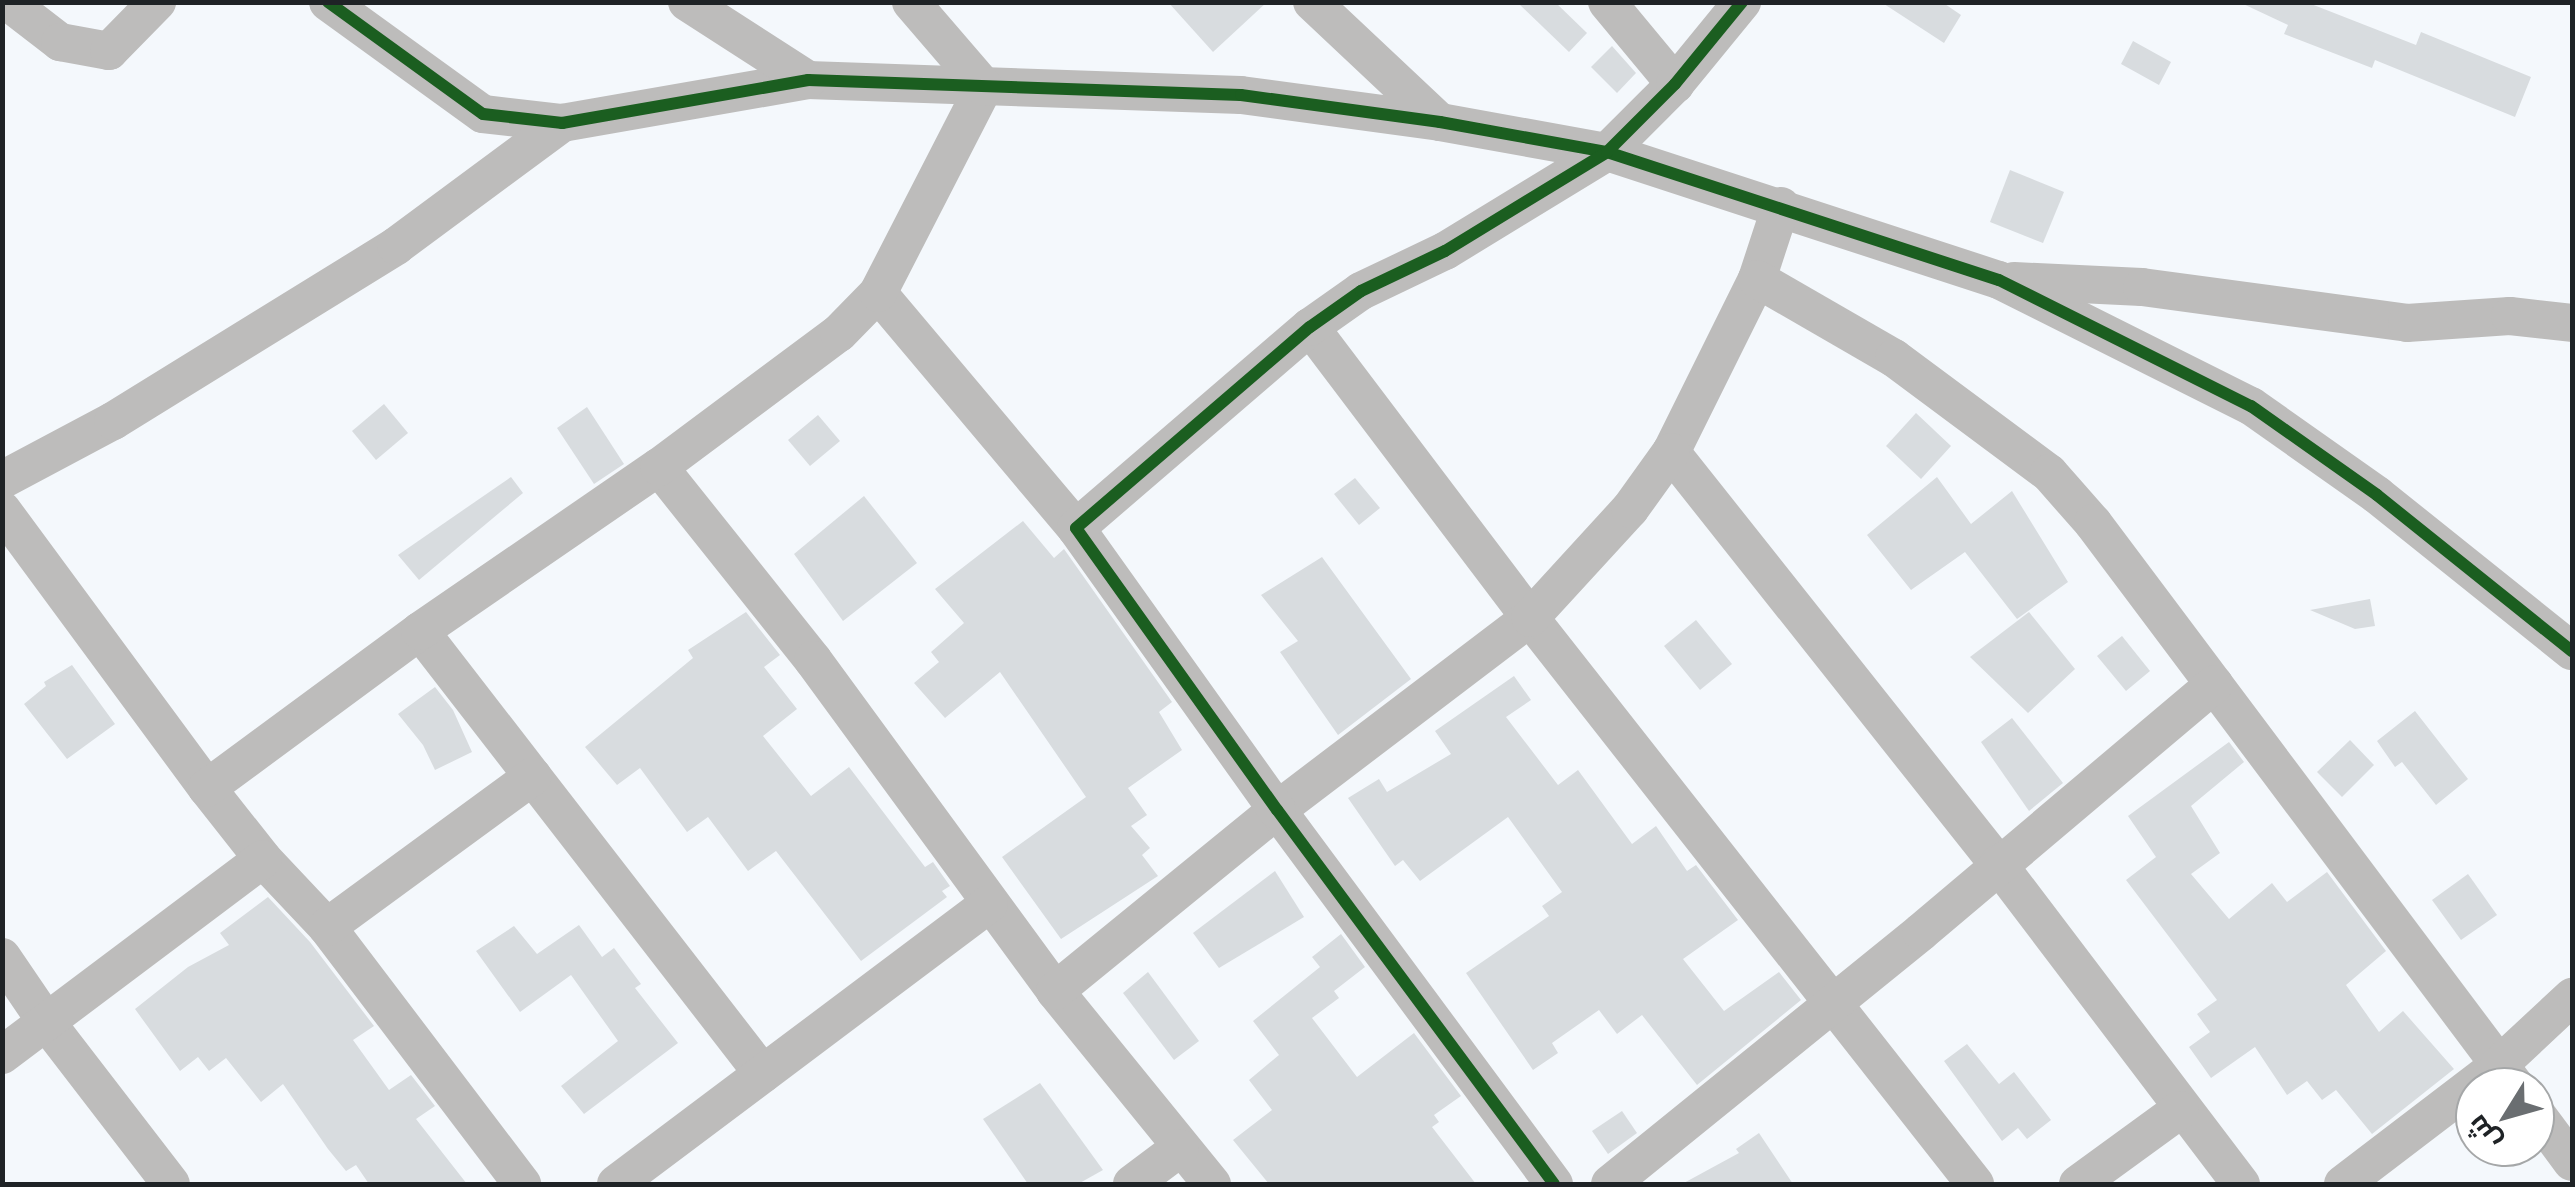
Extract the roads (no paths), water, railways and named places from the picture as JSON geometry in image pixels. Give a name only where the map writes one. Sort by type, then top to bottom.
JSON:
[{"type":"street","points":[[8,2],[60,42],[109,51],[156,2]]},
{"type":"street","points":[[328,2],[482,114],[562,123],[808,80],[1241,95],[1440,122],[1607,152],[1999,280],[2251,406],[2377,495],[2572,651]]},
{"type":"street","points":[[686,2],[808,80]]},
{"type":"street","points":[[911,2],[984,87]]},
{"type":"street","points":[[1312,2],[1440,122]]},
{"type":"street","points":[[1607,2],[1676,84]]},
{"type":"street","points":[[1076,528],[1310,326],[1362,292],[1444,251],[1607,152],[1676,84],[1742,2]]},
{"type":"street","points":[[208,788],[420,630],[659,467],[839,333],[878,293],[984,87]]},
{"type":"street","points":[[2,480],[113,420],[396,246],[562,123]]},
{"type":"street","points":[[1055,992],[1277,810],[1530,618],[1581,568],[1670,452],[1756,280],[1781,206]]},
{"type":"street","points":[[1756,280],[1894,358],[2049,472],[2214,684],[2501,1067]]},
{"type":"street","points":[[1999,280],[2142,287],[2408,323],[2510,316],[2572,323]]},
{"type":"street","points":[[878,293],[1076,528],[1277,810],[1554,1184]]},
{"type":"street","points":[[1310,326],[1530,618],[1975,1184]]},
{"type":"street","points":[[1670,452],[1998,864],[2180,1110],[2241,1184]]},
{"type":"street","points":[[659,467],[812,660],[1055,992],[1212,1184]]},
{"type":"street","points":[[2,510],[263,860],[327,927],[522,1184]]},
{"type":"street","points":[[420,630],[763,1074]]},
{"type":"street","points":[[1610,1184],[1834,1003],[2214,684]]},
{"type":"street","points":[[327,927],[533,776]]},
{"type":"street","points":[[2,1055],[263,860]]},
{"type":"street","points":[[616,1184],[989,904]]},
{"type":"street","points":[[2,956],[47,1023],[171,1184]]},
{"type":"street","points":[[2515,1067],[2572,997]]},
{"type":"street","points":[[2078,1184],[2180,1110]]},
{"type":"street","points":[[2343,1184],[2455,1111]]},
{"type":"street","points":[[2555,1139],[2572,1162]]},
{"type":"street","points":[[1132,1184],[1180,1148]]}]
